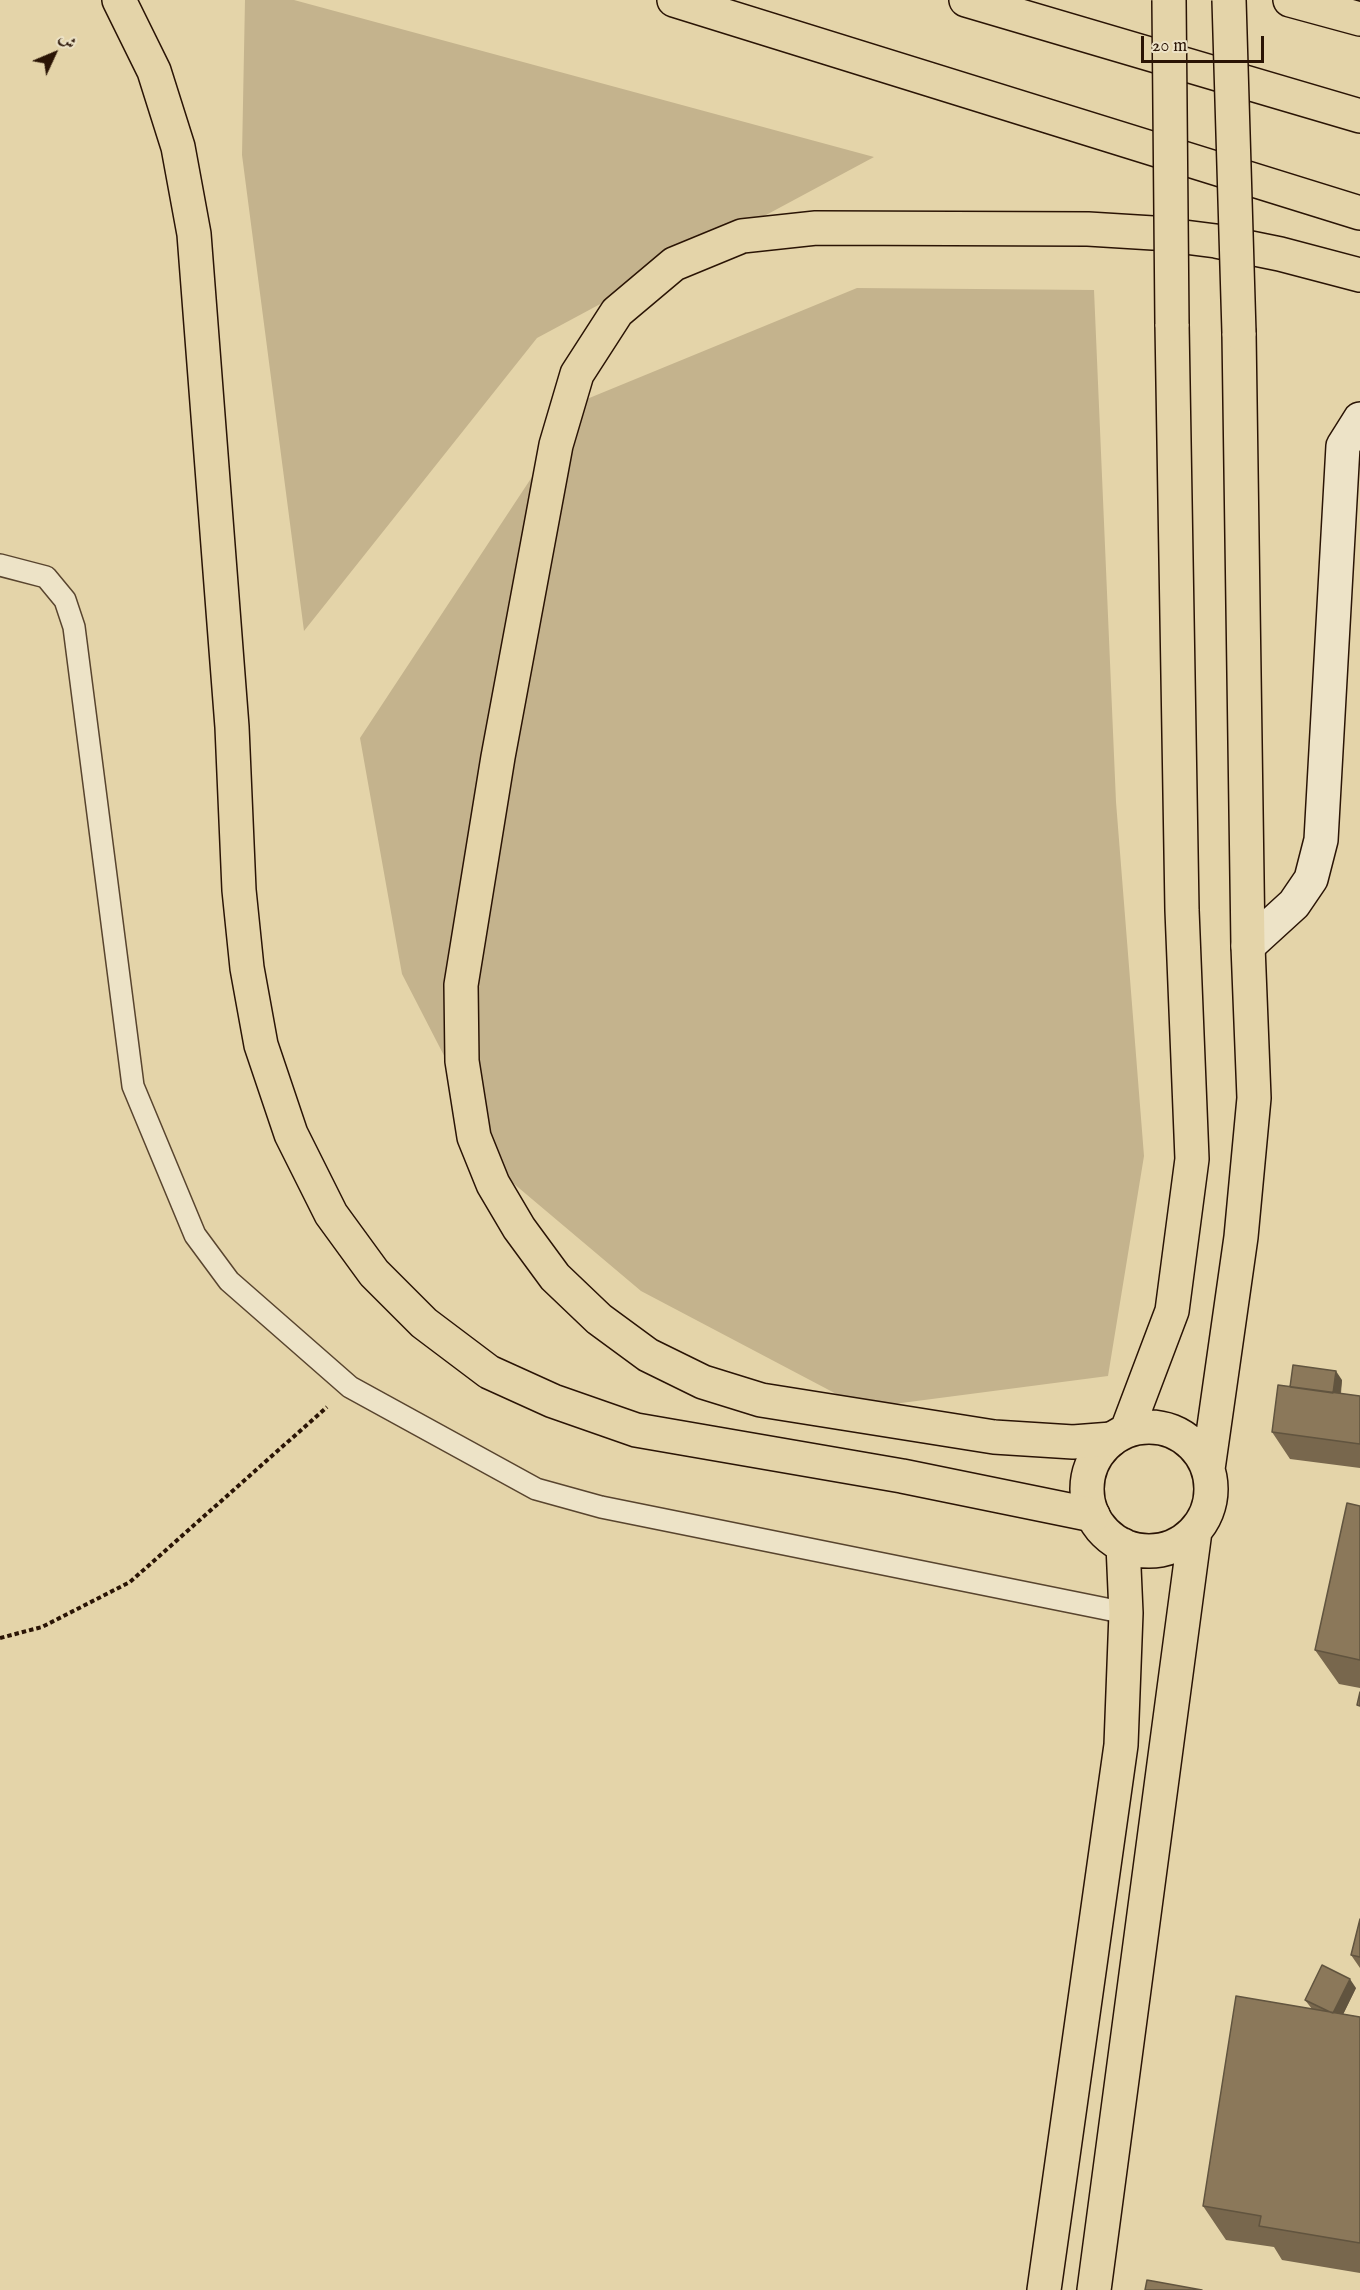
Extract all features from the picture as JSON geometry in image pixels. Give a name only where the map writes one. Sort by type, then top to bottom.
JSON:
[{"type":"main road","points":[[119,0],[154,71],[178,147],[194,234],[232,727],[239,890],[247,968],[261,1045],[291,1134],[331,1214],[374,1273],[424,1323],[489,1372],[553,1401],[636,1430],[902,1476],[1093,1515]]},
{"type":"main road","points":[[675,0],[1360,213]]},
{"type":"main road","points":[[966,0],[1360,116]]},
{"type":"main road","points":[[1169,0],[1172,324],[1182,898],[1192,1159],[1172,1311],[1120,1435],[1097,1454],[1089,1473],[1088,1494],[1093,1515],[1105,1533],[1123,1545],[1142,1551],[1161,1550],[1179,1543],[1195,1531],[1205,1517],[1210,1502],[1211,1486],[1208,1469],[1199,1452],[1185,1438],[1167,1429],[1147,1426],[1120,1435],[1072,1442],[994,1437],[761,1400],[703,1382],[648,1355],[598,1320],[555,1277],[519,1228],[494,1184],[474,1137],[462,1061],[461,985],[498,757],[556,445],[577,374],[617,312],[674,264],[742,236],[816,228],[1088,229],[1153,233],[1227,243],[1360,275]]},
{"type":"main road","points":[[1208,1469],[1241,1237],[1254,1098],[1248,946],[1239,333],[1230,0]]},
{"type":"main road","points":[[1290,0],[1360,19]]},
{"type":"main road","points":[[1094,2290],[1195,1531]]},
{"type":"main road","points":[[1044,2290],[1121,1745],[1126,1613],[1123,1545]]},
{"type":"street","points":[[1248,946],[1294,904],[1311,879],[1321,840],[1344,446],[1360,419]]},
{"type":"lane","points":[[0,565],[46,577],[65,600],[75,627],[133,1086],[195,1235],[229,1281],[350,1387],[536,1489],[601,1507],[1126,1613]]},
{"type":"path","points":[[0,1638],[42,1627],[130,1582],[350,1387]]},
{"type":"shaded area","points":[[245,0],[294,0],[874,157],[537,338],[304,631],[242,155]]},
{"type":"shaded area","points":[[857,288],[1094,290],[1116,802],[1144,1156],[1108,1376],[863,1408],[641,1291],[507,1178],[402,974],[360,738],[582,401]]},
{"type":"building","points":[[1293,1365],[1336,1371],[1333,1393],[1290,1387]]},
{"type":"building","points":[[1278,1385],[1360,1396],[1360,1444],[1272,1432]]},
{"type":"building","points":[[1347,1503],[1360,1506],[1360,1660],[1315,1650]]},
{"type":"building","points":[[1360,1919],[1360,1957],[1351,1955]]},
{"type":"building","points":[[1322,1965],[1350,1979],[1333,2013],[1305,2000]]},
{"type":"building","points":[[1236,1996],[1360,2017],[1360,2243],[1259,2226],[1261,2216],[1203,2206]]},
{"type":"building","points":[[1147,2280],[1202,2290],[1145,2290]]}]
